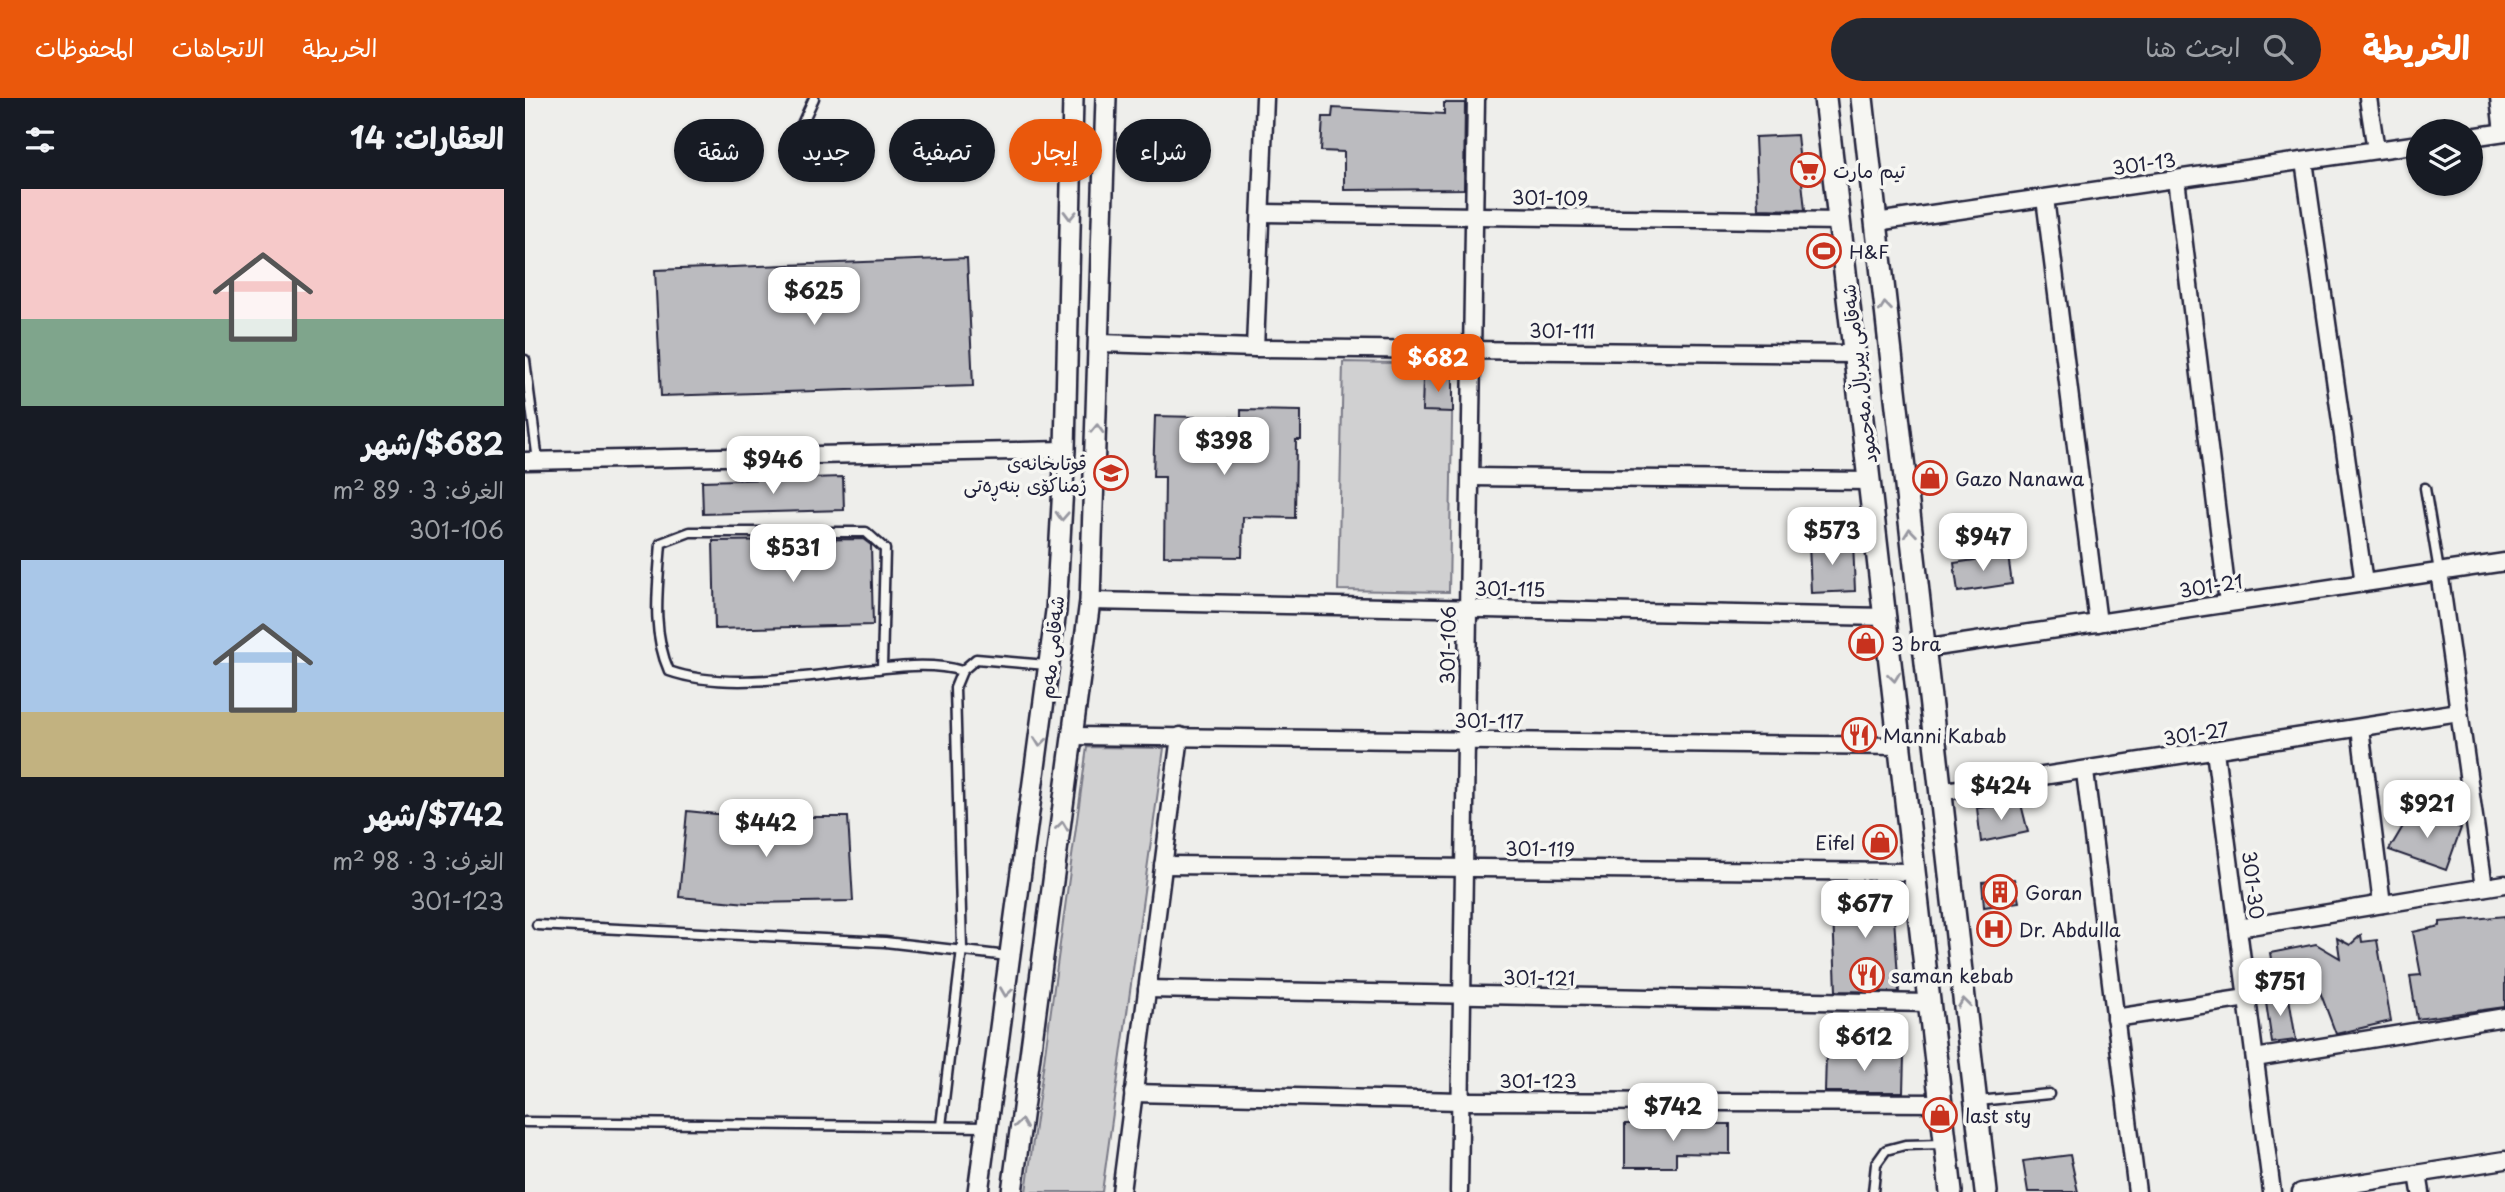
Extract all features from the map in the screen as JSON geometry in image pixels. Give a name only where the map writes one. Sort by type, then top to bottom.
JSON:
[{"type":"main road","name":"شەقامی پیرباڵ مەحمود","points":[[1825,98],[1902,746],[1951,1192]]},
{"type":"main road","name":"شەقامی پیرباڵ مەحمود","points":[[1862,98],[1986,1192]]},
{"type":"main road","points":[[1936,1051],[1969,1048]]},
{"type":"street","name":"شەقامی مەم","points":[[978,1192],[1024,871],[1050,665],[1065,450],[1073,98]]},
{"type":"street","name":"شەقامی مەم","points":[[1012,1192],[1075,736],[1090,601],[1106,98]]},
{"type":"street","points":[[1255,348],[1265,98]]},
{"type":"street","name":"301-106","points":[[1459,1192],[1476,98]]},
{"type":"street","points":[[2368,98],[2376,150]]},
{"type":"street","points":[[2483,135],[2504,132],[2499,98]]},
{"type":"street","name":"301-13","points":[[1876,222],[2406,146]]},
{"type":"street","points":[[2304,161],[2364,583]]},
{"type":"street","points":[[2176,179],[2228,603]]},
{"type":"street","points":[[2045,198],[2098,623]]},
{"type":"street","name":"301-109","points":[[1261,213],[1840,221]]},
{"type":"street","name":"301-111","points":[[1100,343],[1255,348],[1856,354]]},
{"type":"street","points":[[532,461],[1065,450]]},
{"type":"street","points":[[1471,477],[1871,481]]},
{"type":"street","name":"301-21","points":[[1923,649],[2505,562]]},
{"type":"street","points":[[2439,572],[2484,887]]},
{"type":"street","name":"301-115","points":[[1090,601],[1887,617]]},
{"type":"street","name":"301-27","points":[[1939,792],[2085,772],[2459,712]]},
{"type":"street","points":[[2360,728],[2382,904]]},
{"type":"street","name":"301-117","points":[[1075,736],[1902,746]]},
{"type":"street","points":[[1121,1192],[1180,736]]},
{"type":"street","name":"301-30","points":[[2215,751],[2272,1192]]},
{"type":"street","points":[[2085,772],[2137,1192]]},
{"type":"street","name":"301-119","points":[[1163,865],[1916,872]]},
{"type":"street","points":[[1024,871],[1056,874]]},
{"type":"street","points":[[2238,928],[2505,884]]},
{"type":"street","name":"301-121","points":[[1147,989],[1462,997],[1930,1003]]},
{"type":"street","points":[[2115,1018],[2247,998]]},
{"type":"street","points":[[2255,1058],[2505,1017]]},
{"type":"street","name":"301-123","points":[[1133,1093],[1461,1101],[1941,1103]]},
{"type":"street","points":[[2301,1192],[2505,1160]]},
{"type":"street","points":[[2418,1174],[2421,1192]]},
{"type":"lane","points":[[804,119],[814,98]]},
{"type":"lane","points":[[525,360],[532,461]]},
{"type":"lane","points":[[2425,488],[2439,572]]},
{"type":"lane","points":[[882,668],[885,549],[866,532],[690,532],[661,543],[656,610],[661,653],[669,671],[691,679],[766,679],[942,665],[962,671]]},
{"type":"lane","points":[[941,1126],[962,949],[955,688],[962,671],[976,659],[1050,665]]},
{"type":"lane","points":[[537,925],[885,942],[962,949],[1011,957]]},
{"type":"lane","points":[[1975,1102],[2049,1094]]},
{"type":"lane","points":[[525,1122],[987,1127]]},
{"type":"lane","points":[[1873,1192],[1876,1164],[1886,1150],[1946,1144]]},
{"type":"shaded area","points":[[1343,362],[1453,364],[1449,592],[1338,590]]},
{"type":"shaded area","points":[[1087,747],[1164,748],[1102,1192],[1026,1192]]},
{"type":"building","points":[[1444,103],[1465,103],[1464,189],[1344,190],[1344,152],[1321,151],[1323,117],[1332,117],[1333,108],[1444,114]]},
{"type":"building","points":[[1797,135],[1805,210],[1758,209],[1755,137]]},
{"type":"building","points":[[967,258],[973,386],[661,396],[655,270]]},
{"type":"building","points":[[1434,375],[1453,375],[1453,412],[1422,411],[1423,379],[1434,379]]},
{"type":"building","points":[[1241,410],[1301,411],[1301,440],[1296,440],[1295,518],[1243,517],[1242,557],[1164,556],[1165,477],[1153,477],[1155,416],[1241,418]]},
{"type":"building","points":[[843,477],[844,510],[703,514],[702,481]]},
{"type":"building","points":[[863,539],[871,545],[873,625],[715,629],[713,541]]},
{"type":"building","points":[[1853,541],[1855,591],[1811,593],[1809,543]]},
{"type":"building","points":[[2008,555],[2012,584],[1958,592],[1954,563]]},
{"type":"building","points":[[2021,804],[2028,832],[1981,842],[1977,808]]},
{"type":"building","points":[[687,811],[745,817],[848,817],[853,901],[748,903],[679,897]]},
{"type":"building","points":[[2412,811],[2461,828],[2446,870],[2389,850]]},
{"type":"building","name":"Goran","points":[[2014,879],[2019,902],[1984,907],[1982,882]]},
{"type":"building","points":[[1832,887],[1892,888],[1899,992],[1836,991]]},
{"type":"building","points":[[2505,916],[2505,1007],[2417,1019],[2410,976],[2421,975],[2413,932],[2440,926],[2440,922]]},
{"type":"building","points":[[2361,935],[2362,942],[2377,940],[2391,1021],[2336,1034],[2317,984],[2276,988],[2270,953],[2316,944],[2340,958],[2337,938],[2350,945]]},
{"type":"building","points":[[2288,992],[2296,1040],[2272,1043],[2265,996]]},
{"type":"building","points":[[1826,1054],[1904,1056],[1903,1092],[1825,1092]]},
{"type":"building","points":[[1625,1124],[1730,1124],[1730,1154],[1676,1153],[1676,1167],[1625,1167]]},
{"type":"building","points":[[2070,1155],[2078,1192],[2028,1192],[2023,1161]]},
{"type":"place","name":"تیم مارت","points":[[1808,170]]},
{"type":"place","name":"H&F","points":[[1824,251]]},
{"type":"place","name":"قوتابخانەی زمناكۆی بنەڕەتی","points":[[1111,473]]},
{"type":"place","name":"Gazo Nanawa","points":[[1930,478]]},
{"type":"place","name":"3 bra","points":[[1866,643]]},
{"type":"place","name":"Manni Kabab","points":[[1859,735]]},
{"type":"place","name":"Eifel","points":[[1880,842]]},
{"type":"place","name":"Goran","points":[[2000,892]]},
{"type":"place","name":"Dr. Abdulla","points":[[1994,929]]},
{"type":"place","name":"saman kebab","points":[[1867,975]]},
{"type":"place","name":"last sty","points":[[1940,1115]]}]
